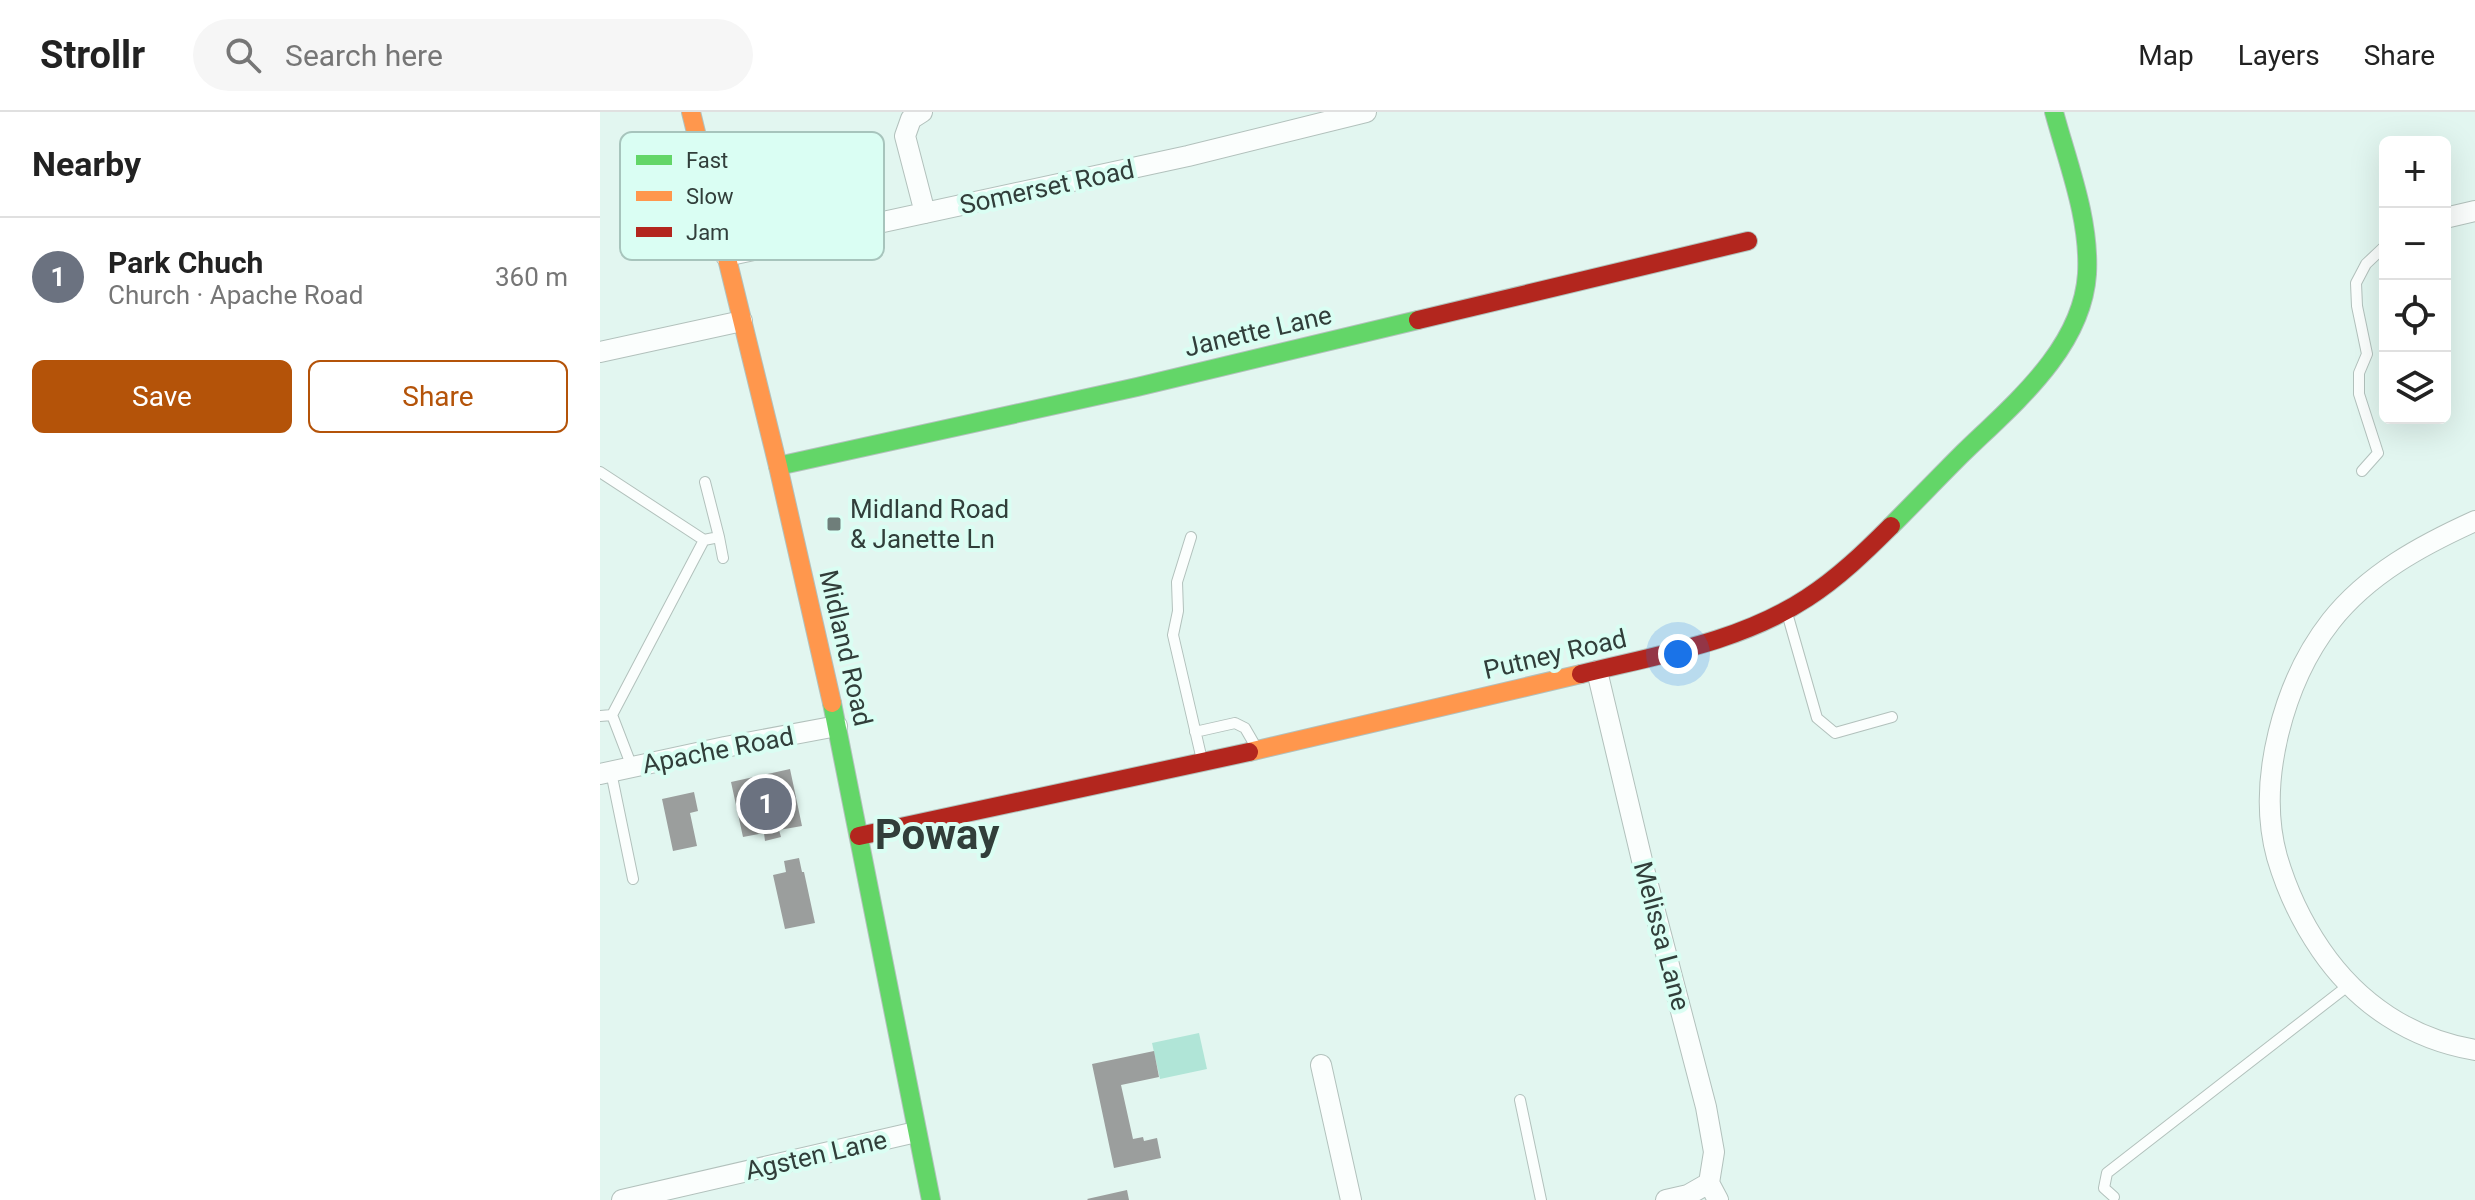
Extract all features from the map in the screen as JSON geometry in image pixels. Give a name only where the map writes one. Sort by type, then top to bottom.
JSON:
[{"type":"street","name":"Midland Road","points":[[691,112],[696,132]]},
{"type":"street","points":[[922,112],[911,119],[905,136],[925,213]]},
{"type":"street","name":"Somerset Road","points":[[884,222],[1188,156],[1366,112]]},
{"type":"street","name":"Putney Road","points":[[859,836],[1257,750],[1597,671],[1727,637],[1786,611],[1826,585],[1878,539],[2019,396],[2055,354],[2078,318],[2087,277],[2085,235],[2054,112]]},
{"type":"street","points":[[2451,217],[2475,211]]},
{"type":"street","name":"Janette Lane","points":[[778,466],[1137,387],[1748,241]]},
{"type":"street","name":"Midland Road","points":[[727,260],[837,726],[931,1200]]},
{"type":"street","points":[[600,352],[742,321]]},
{"type":"street","points":[[2475,521],[2389,568],[2348,601],[2331,621],[2295,683],[2277,735],[2272,765],[2271,809],[2276,854],[2288,890],[2304,926],[2333,967],[2361,998],[2400,1025],[2444,1043],[2475,1050]]},
{"type":"street","name":"Melissa Lane","points":[[1597,671],[1645,873],[1706,1107],[1714,1152],[1714,1192]]},
{"type":"street","name":"Apache Road","points":[[605,773],[837,726]]},
{"type":"street","points":[[1321,1065],[1351,1200]]},
{"type":"street","name":"Agsten Lane","points":[[622,1200],[660,1196],[916,1132]]},
{"type":"street","points":[[1666,1200],[1714,1192]]},
{"type":"lane","points":[[2362,471],[2378,453],[2359,394],[2359,373],[2367,354],[2357,306],[2356,283],[2366,264],[2379,252]]},
{"type":"lane","points":[[600,472],[704,540],[719,537]]},
{"type":"lane","points":[[705,482],[723,558]]},
{"type":"lane","points":[[1191,537],[1177,582],[1178,611],[1173,635],[1202,762]]},
{"type":"lane","points":[[632,767],[606,716],[704,540]]},
{"type":"lane","points":[[1786,611],[1817,718],[1835,733],[1892,717]]},
{"type":"lane","points":[[1195,732],[1235,723],[1245,728],[1257,750]]},
{"type":"lane","points":[[605,773],[633,879]]},
{"type":"lane","points":[[2114,1197],[2104,1188],[2107,1173],[2349,985]]},
{"type":"lane","points":[[1520,1100],[1541,1200]]},
{"type":"green space","points":[[1199,1033],[1207,1069],[1160,1079],[1152,1043]]},
{"type":"building","points":[[790,769],[802,826],[779,830],[781,837],[765,841],[764,833],[743,837],[731,782]]},
{"type":"building","points":[[694,792],[698,811],[690,813],[697,846],[673,851],[662,799]]},
{"type":"building","points":[[799,858],[815,923],[785,929],[773,875],[786,872],[784,861]]},
{"type":"building","points":[[1154,1051],[1159,1077],[1121,1085],[1133,1139],[1143,1137],[1144,1141],[1157,1138],[1161,1158],[1114,1168],[1092,1064]]},
{"type":"building","points":[[1127,1190],[1129,1200],[1087,1199]]},
{"type":"traffic: fast","points":[[1891,526],[2041,375],[2058,352],[2082,302],[2087,274],[2085,233],[2077,192],[2054,112]]},
{"type":"traffic: fast","points":[[778,466],[1137,387],[1418,320]]},
{"type":"traffic: fast","points":[[832,703],[931,1200]]},
{"type":"traffic: slow","points":[[691,112],[696,132]]},
{"type":"traffic: slow","points":[[727,260],[832,703]]},
{"type":"traffic: slow","points":[[1249,752],[1581,674]]},
{"type":"traffic: jam","points":[[1418,320],[1748,241]]},
{"type":"traffic: jam","points":[[1581,674],[1698,645],[1754,626],[1830,582],[1891,526]]},
{"type":"traffic: jam","points":[[859,836],[1249,752]]},
{"type":"place","name":"Midland Road & Janette Ln","points":[[834,524]]},
{"type":"place","name":"Park Chuch","points":[[766,804]]},
{"type":"district","name":"Poway","points":[[937,834]]}]
